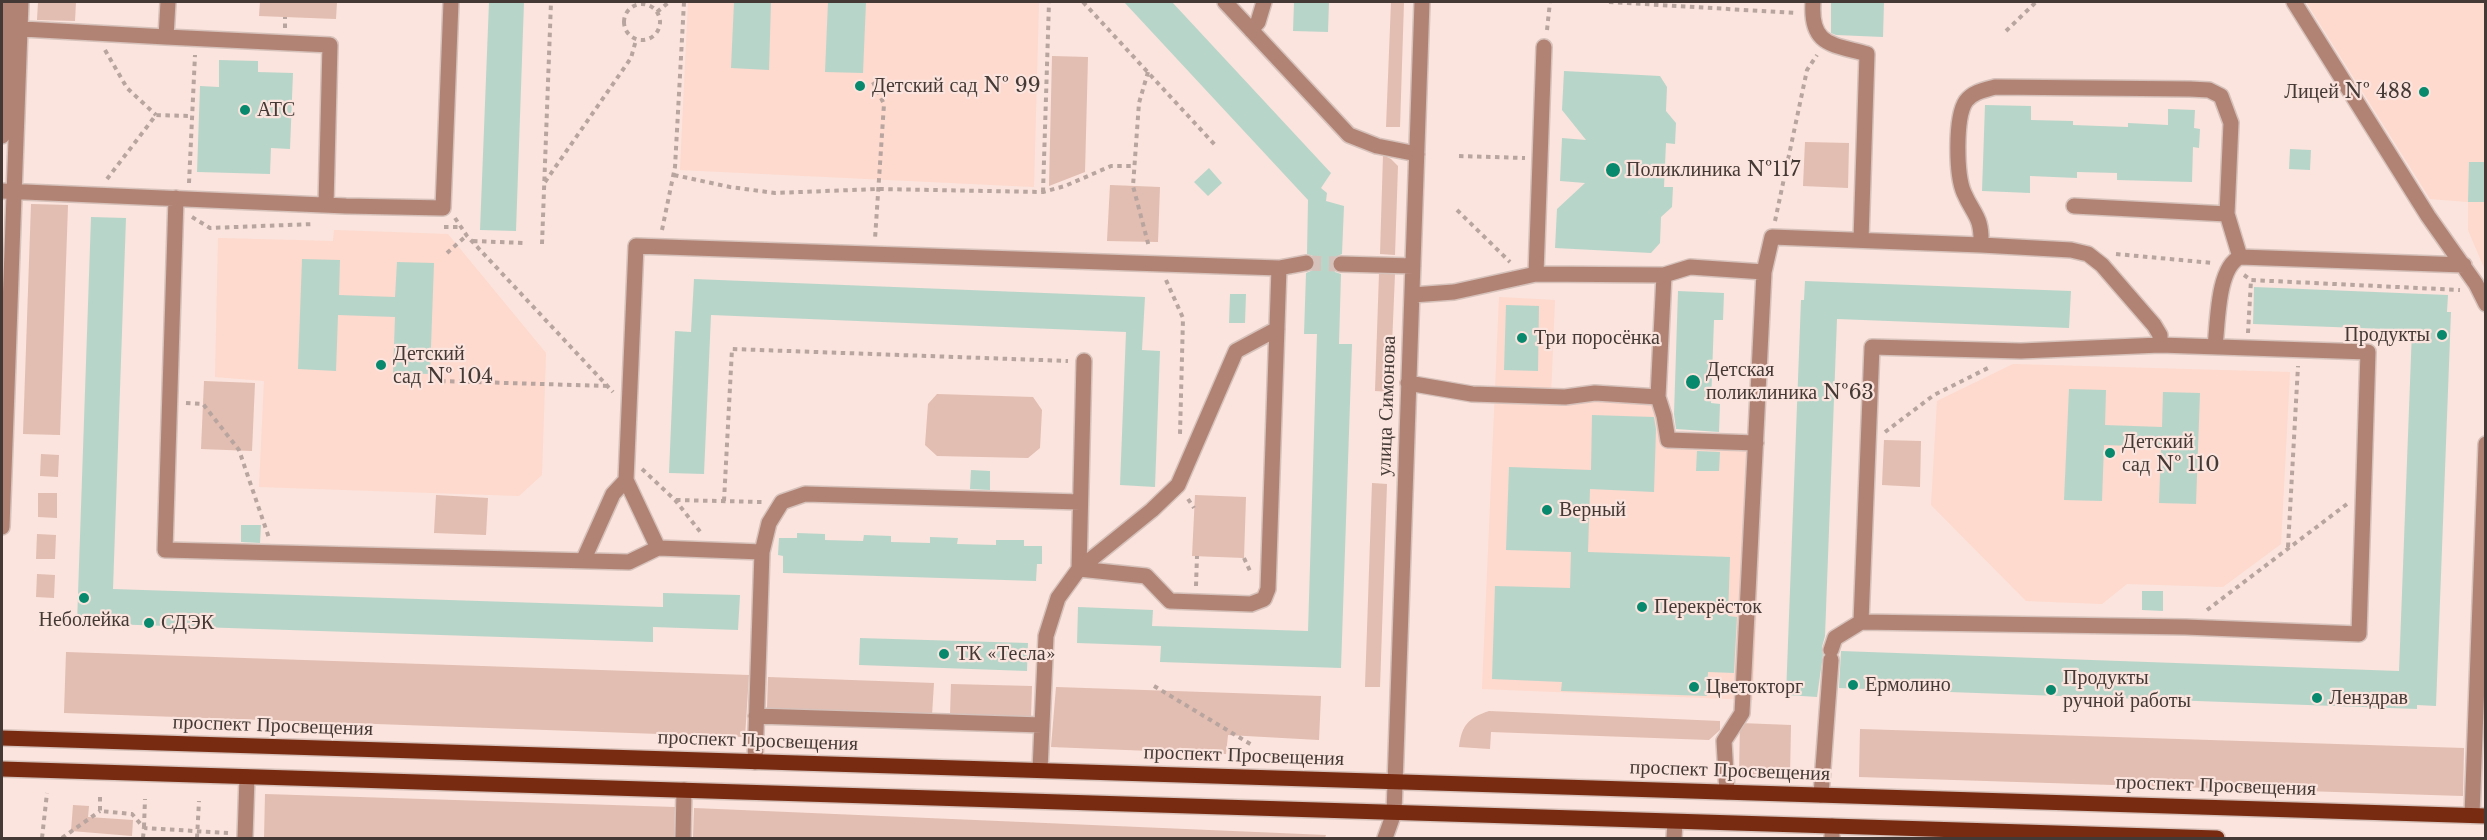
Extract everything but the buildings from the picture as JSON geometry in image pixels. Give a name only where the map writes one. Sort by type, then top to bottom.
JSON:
[{"type":"main road","name":"проспект Просвещения","points":[[2,738],[2479,816]]},
{"type":"main road","points":[[2,769],[1675,822],[1832,832],[2217,838]]},
{"type":"street","points":[[2,527],[12,28],[6,2]]},
{"type":"street","points":[[2,136],[12,28],[21,2]]},
{"type":"street","points":[[166,37],[168,2]]},
{"type":"street","points":[[8,191],[326,206],[443,208],[451,2]]},
{"type":"street","points":[[1225,2],[1349,135],[1377,146],[1417,154]]},
{"type":"street","points":[[1251,30],[1258,22],[1264,2]]},
{"type":"street","name":"улица Симонова","points":[[1385,838],[1394,813],[1422,2]]},
{"type":"street","points":[[2294,2],[2428,216],[2464,265],[2485,303]]},
{"type":"street","points":[[1812,8],[1816,31],[1826,42],[1867,54],[1862,240]]},
{"type":"street","points":[[12,28],[330,45],[326,206]]},
{"type":"street","points":[[1530,275],[1541,158],[1544,47]]},
{"type":"street","points":[[1981,244],[1978,215],[1964,193],[1959,174],[1960,114],[1967,100],[1979,91],[1995,87],[2209,90],[2221,96],[2230,123],[2227,214],[2235,261],[2223,280],[2215,346]]},
{"type":"street","points":[[182,198],[170,402],[165,550],[629,562],[658,548],[762,552]]},
{"type":"street","points":[[2074,206],[2227,214]]},
{"type":"street","points":[[1727,792],[1724,741],[1742,713],[1764,272],[1772,237],[1981,244],[2071,250],[2088,254],[2102,265],[2154,325],[2160,335],[2160,345]]},
{"type":"street","points":[[658,548],[626,480],[636,246],[1154,265],[1279,268],[1306,263]]},
{"type":"street","points":[[2235,261],[2464,265]]},
{"type":"street","points":[[1341,264],[1413,266]]},
{"type":"street","points":[[1412,295],[1454,292],[1530,275],[1664,275],[1690,267],[1764,272]]},
{"type":"street","points":[[1079,569],[1146,576],[1170,601],[1251,604],[1264,599],[1268,590],[1279,268]]},
{"type":"street","points":[[1664,275],[1658,397],[1668,440],[1756,443]]},
{"type":"street","points":[[1040,770],[1046,636],[1058,598],[1079,569],[1152,510],[1178,485],[1236,351],[1277,329]]},
{"type":"street","points":[[1821,795],[1831,655],[1835,638],[1861,622],[2185,627],[2359,634],[2368,352],[2160,345],[2020,351],[1872,347],[1861,622]]},
{"type":"street","points":[[1079,569],[1084,361]]},
{"type":"street","points":[[1408,383],[1472,394],[1565,397],[1595,393],[1658,397]]},
{"type":"street","points":[[2479,816],[2486,444]]},
{"type":"street","points":[[583,561],[613,494],[626,480]]},
{"type":"street","points":[[755,762],[762,552],[769,523],[782,502],[805,494],[1080,502]]},
{"type":"street","points":[[756,716],[1042,725]]},
{"type":"street","points":[[238,836],[247,777]]},
{"type":"street","points":[[683,838],[684,790]]},
{"type":"street","points":[[1674,838],[1675,822]]},
{"type":"path","points":[[542,244],[551,2]]},
{"type":"path","points":[[657,12],[669,2]]},
{"type":"path","points":[[658,247],[674,175],[684,2]]},
{"type":"path","points":[[1043,192],[1049,2]]},
{"type":"path","points":[[1083,2],[1215,145]]},
{"type":"path","points":[[1544,47],[1550,2]]},
{"type":"path","points":[[1609,2],[1812,8]]},
{"type":"path","points":[[2006,31],[2036,2]]},
{"type":"path","points":[[643,3],[651,6],[657,12],[660,21],[659,29],[653,37],[636,40],[628,35],[623,19],[627,10],[643,3]]},
{"type":"path","points":[[94,32],[127,88],[156,115],[192,116]]},
{"type":"path","points":[[182,198],[192,116],[196,39]]},
{"type":"path","points":[[544,183],[631,58],[636,40]]},
{"type":"path","points":[[1772,237],[1807,70],[1826,42]]},
{"type":"path","points":[[1148,72],[1139,103],[1133,186],[1150,242],[1154,265],[1183,318],[1180,437]]},
{"type":"path","points":[[873,82],[884,104],[874,255]]},
{"type":"path","points":[[96,194],[156,115]]},
{"type":"path","points":[[1459,156],[1541,158]]},
{"type":"path","points":[[674,175],[730,187],[775,193],[878,189],[1043,192],[1065,186],[1111,166],[1134,166]]},
{"type":"path","points":[[443,208],[455,218],[467,236],[629,409]]},
{"type":"path","points":[[1457,210],[1530,275]]},
{"type":"path","points":[[447,253],[467,236]]},
{"type":"path","points":[[472,241],[523,243]]},
{"type":"path","points":[[2088,254],[2235,261],[2251,280],[2247,348]]},
{"type":"path","points":[[2251,280],[2456,288],[2485,303]]},
{"type":"path","points":[[724,501],[732,349],[1084,361]]},
{"type":"path","points":[[2288,548],[2299,350]]},
{"type":"path","points":[[1868,444],[1934,395],[1992,366]]},
{"type":"path","points":[[441,381],[608,386]]},
{"type":"path","points":[[170,402],[203,404],[239,450],[270,534],[269,553]]},
{"type":"path","points":[[627,454],[675,501],[716,551]]},
{"type":"path","points":[[2185,627],[2364,490]]},
{"type":"path","points":[[675,501],[782,502]]},
{"type":"path","points":[[1195,602],[1197,556]]},
{"type":"path","points":[[1154,686],[1252,745]]},
{"type":"path","points":[[42,838],[47,793]]},
{"type":"path","points":[[100,797],[100,811]]},
{"type":"path","points":[[143,838],[145,799]]},
{"type":"path","points":[[197,838],[199,801]]},
{"type":"path","points":[[62,838],[100,811],[132,814],[144,828],[238,836]]},
{"type":"shaded area","points":[[38,2],[76,2],[75,21],[37,20]]},
{"type":"shaded area","points":[[260,2],[337,2],[336,19],[259,16]]},
{"type":"shaded area","name":"Детский сад № 99","points":[[688,2],[1039,2],[1034,187],[680,170]]},
{"type":"shaded area","points":[[1391,2],[1404,2],[1400,127],[1386,127]]},
{"type":"shaded area","name":"Лицей № 488","points":[[2306,2],[2485,2],[2485,270],[2468,230],[2468,202],[2430,199]]},
{"type":"shaded area","points":[[1052,56],[1088,57],[1085,172],[1049,186]]},
{"type":"shaded area","points":[[1805,142],[1849,143],[1848,188],[1803,186]]},
{"type":"shaded area","points":[[1383,155],[1398,166],[1395,255],[1380,254]]},
{"type":"shaded area","points":[[1110,185],[1160,187],[1158,242],[1107,241]]},
{"type":"shaded area","points":[[31,204],[68,205],[60,435],[23,434]]},
{"type":"shaded area","name":"Детский сад № 104","points":[[334,230],[448,234],[546,353],[542,475],[519,496],[259,487],[264,381],[215,377],[218,238],[333,241]]},
{"type":"shaded area","points":[[1379,273],[1395,274],[1390,392],[1375,391]]},
{"type":"shaded area","points":[[1499,297],[1555,300],[1551,396],[1665,401],[1664,435],[1764,439],[1753,700],[1482,689]]},
{"type":"shaded area","name":"Детский сад № 110","points":[[2013,364],[2290,372],[2281,544],[2223,587],[2127,584],[2102,604],[2026,601],[1931,505],[1937,401]]},
{"type":"shaded area","points":[[204,381],[255,383],[252,451],[201,449]]},
{"type":"shaded area","points":[[937,394],[1033,397],[1042,410],[1040,448],[1028,458],[937,456],[925,445],[928,404]]},
{"type":"shaded area","points":[[1884,440],[1921,441],[1920,487],[1882,485]]},
{"type":"shaded area","points":[[41,454],[59,455],[58,477],[40,476]]},
{"type":"shaded area","points":[[1372,483],[1387,484],[1380,687],[1365,687]]},
{"type":"shaded area","points":[[38,493],[57,493],[57,518],[38,517]]},
{"type":"shaded area","points":[[436,495],[488,498],[486,535],[434,533]]},
{"type":"shaded area","points":[[1195,495],[1246,497],[1244,558],[1192,556]]},
{"type":"shaded area","points":[[37,534],[56,535],[55,559],[36,559]]},
{"type":"shaded area","points":[[37,574],[55,575],[54,598],[36,597]]},
{"type":"shaded area","points":[[66,652],[749,675],[745,737],[64,713]]},
{"type":"shaded area","points":[[768,677],[934,683],[932,715],[767,708]]},
{"type":"shaded area","points":[[951,684],[1032,686],[1031,718],[950,715]]},
{"type":"shaded area","points":[[1056,687],[1321,696],[1319,740],[1228,735],[1226,754],[1051,747]]},
{"type":"shaded area","points":[[1489,711],[1720,721],[1720,730],[1709,740],[1491,732],[1490,749],[1459,747],[1467,723],[1476,716]]},
{"type":"shaded area","points":[[1740,723],[1791,725],[1790,775],[1739,774]]},
{"type":"shaded area","points":[[1860,729],[2464,748],[2463,796],[1859,777]]},
{"type":"shaded area","points":[[265,794],[675,807],[674,838],[264,838]]},
{"type":"shaded area","points":[[73,805],[89,806],[88,817],[133,820],[132,836],[71,831]]},
{"type":"shaded area","points":[[694,808],[1326,835],[1325,838],[693,838]]},
{"type":"tunnel","points":[[1306,263],[1341,264]]},
{"type":"place","name":"Детский сад № 99","points":[[860,86]]},
{"type":"place","name":"Лицей № 488","points":[[2424,92]]},
{"type":"place","name":"АТС","points":[[245,110]]},
{"type":"place","name":"Поликлиника №117","points":[[1613,170]]},
{"type":"place","name":"Продукты","points":[[2442,335]]},
{"type":"place","name":"Три поросёнка","points":[[1522,338]]},
{"type":"place","name":"Детский сад № 104","points":[[381,365]]},
{"type":"place","name":"Детская поликлиника №63","points":[[1693,382]]},
{"type":"place","name":"Детский сад № 110","points":[[2110,453]]},
{"type":"place","name":"Верный","points":[[1547,510]]},
{"type":"place","name":"Неболейка","points":[[84,598]]},
{"type":"place","name":"Перекрёсток","points":[[1642,607]]},
{"type":"place","name":"СДЭК","points":[[149,623]]},
{"type":"place","name":"ТК «Тесла»","points":[[944,654]]},
{"type":"place","name":"Ермолино","points":[[1853,685]]},
{"type":"place","name":"Цветокторг","points":[[1694,687]]},
{"type":"place","name":"Продукты ручной работы","points":[[2051,690]]},
{"type":"place","name":"Ленздрав","points":[[2317,698]]}]
